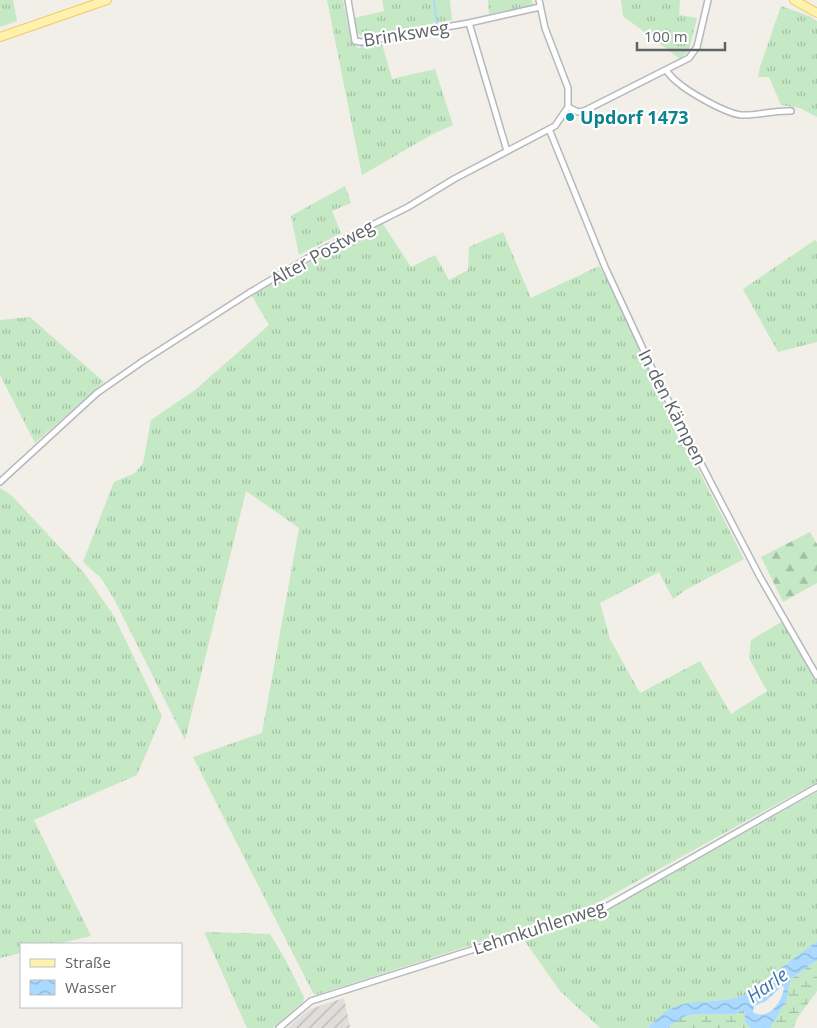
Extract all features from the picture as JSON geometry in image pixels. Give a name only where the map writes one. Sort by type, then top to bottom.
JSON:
[{"type":"main road","points":[[0,37],[107,0]]},
{"type":"main road","points":[[794,0],[817,13]]},
{"type":"street","name":"Brinksweg","points":[[348,0],[355,40],[361,42],[469,22],[540,6]]},
{"type":"street","points":[[539,0],[545,28],[568,88],[568,108],[578,112],[584,111],[689,58],[694,53],[700,35],[708,0]]},
{"type":"street","name":"Brinksweg","points":[[469,22],[507,151]]},
{"type":"street","points":[[666,70],[675,81],[687,90],[731,112],[749,115],[781,110],[791,111]]},
{"type":"street","name":"Alter Postweg","points":[[0,482],[97,393],[143,361],[249,293],[318,252],[408,207],[454,179],[550,129],[559,122],[568,108]]},
{"type":"street","name":"In den Kämpen","points":[[550,129],[605,267],[656,377],[760,577],[817,676]]},
{"type":"street","name":"Lehmkuhlenweg","points":[[278,1028],[311,1001],[604,908],[817,787]]},
{"type":"shaded area","points":[[344,998],[350,1027],[287,1028],[310,1009]]},
{"type":"green space","points":[[0,0],[13,0],[17,21],[0,27]]},
{"type":"green space","points":[[327,0],[343,0],[351,40],[358,48],[382,44],[392,79],[435,69],[453,125],[431,135],[362,175]]},
{"type":"green space","points":[[382,0],[450,0],[452,20],[363,37],[355,31],[354,18],[384,11]]},
{"type":"green space","points":[[488,0],[532,0],[533,6],[489,14]]},
{"type":"green space","points":[[621,0],[680,0],[679,15],[697,18],[689,50],[680,59],[623,16]]},
{"type":"green space","points":[[781,6],[809,16],[817,21],[817,117],[800,108],[781,105],[769,77],[758,77]]},
{"type":"green space","points":[[345,186],[351,203],[332,211],[341,233],[299,255],[291,216]]},
{"type":"green space","points":[[381,221],[411,267],[435,255],[449,280],[468,270],[469,247],[503,232],[531,298],[599,266],[662,399],[744,559],[687,589],[673,599],[659,572],[600,603],[610,639],[640,693],[700,661],[731,714],[767,691],[749,658],[751,640],[783,621],[817,681],[817,782],[592,906],[316,995],[313,993],[193,757],[262,733],[299,528],[246,491],[185,740],[114,599],[101,578],[83,562],[114,482],[135,473],[143,463],[151,420],[195,390],[269,325],[252,296]]},
{"type":"green space","points":[[815,240],[817,242],[817,342],[778,352],[743,289]]},
{"type":"green space","points":[[30,317],[104,382],[35,443],[0,375],[0,320]]},
{"type":"green space","points":[[0,488],[11,495],[85,574],[114,616],[162,716],[137,775],[34,820],[91,936],[61,943],[20,943],[20,953],[0,958]]},
{"type":"green space","points":[[810,532],[817,544],[817,583],[783,602],[761,557]]},
{"type":"green space","points":[[817,792],[817,941],[745,995],[731,999],[682,1005],[670,1009],[648,1028],[600,1028],[560,991],[524,940],[594,918]]},
{"type":"green space","points":[[204,932],[270,934],[304,997],[303,1002],[273,1028],[247,1028]]},
{"type":"green space","points":[[817,960],[817,991],[798,1017],[793,1028],[770,1028],[787,1000],[790,980]]},
{"type":"green space","points":[[744,1010],[745,1021],[750,1028],[667,1028],[683,1017],[694,1014]]},
{"type":"water","name":"Harle","points":[[817,941],[817,960],[790,980],[787,1000],[770,1028],[750,1028],[745,1021],[744,1010],[735,1014],[694,1014],[683,1017],[667,1028],[648,1028],[660,1016],[672,1008],[683,1004],[718,1001],[745,995]],"holes":[[[782,986],[784,987],[781,998],[770,1012],[764,1014],[753,1012],[754,1006],[766,1001]]]},
{"type":"waterway","points":[[434,0],[437,25]]},
{"type":"waterway","points":[[361,46],[437,31]]},
{"type":"place","name":"Updorf 1473","points":[[570,117]]}]
